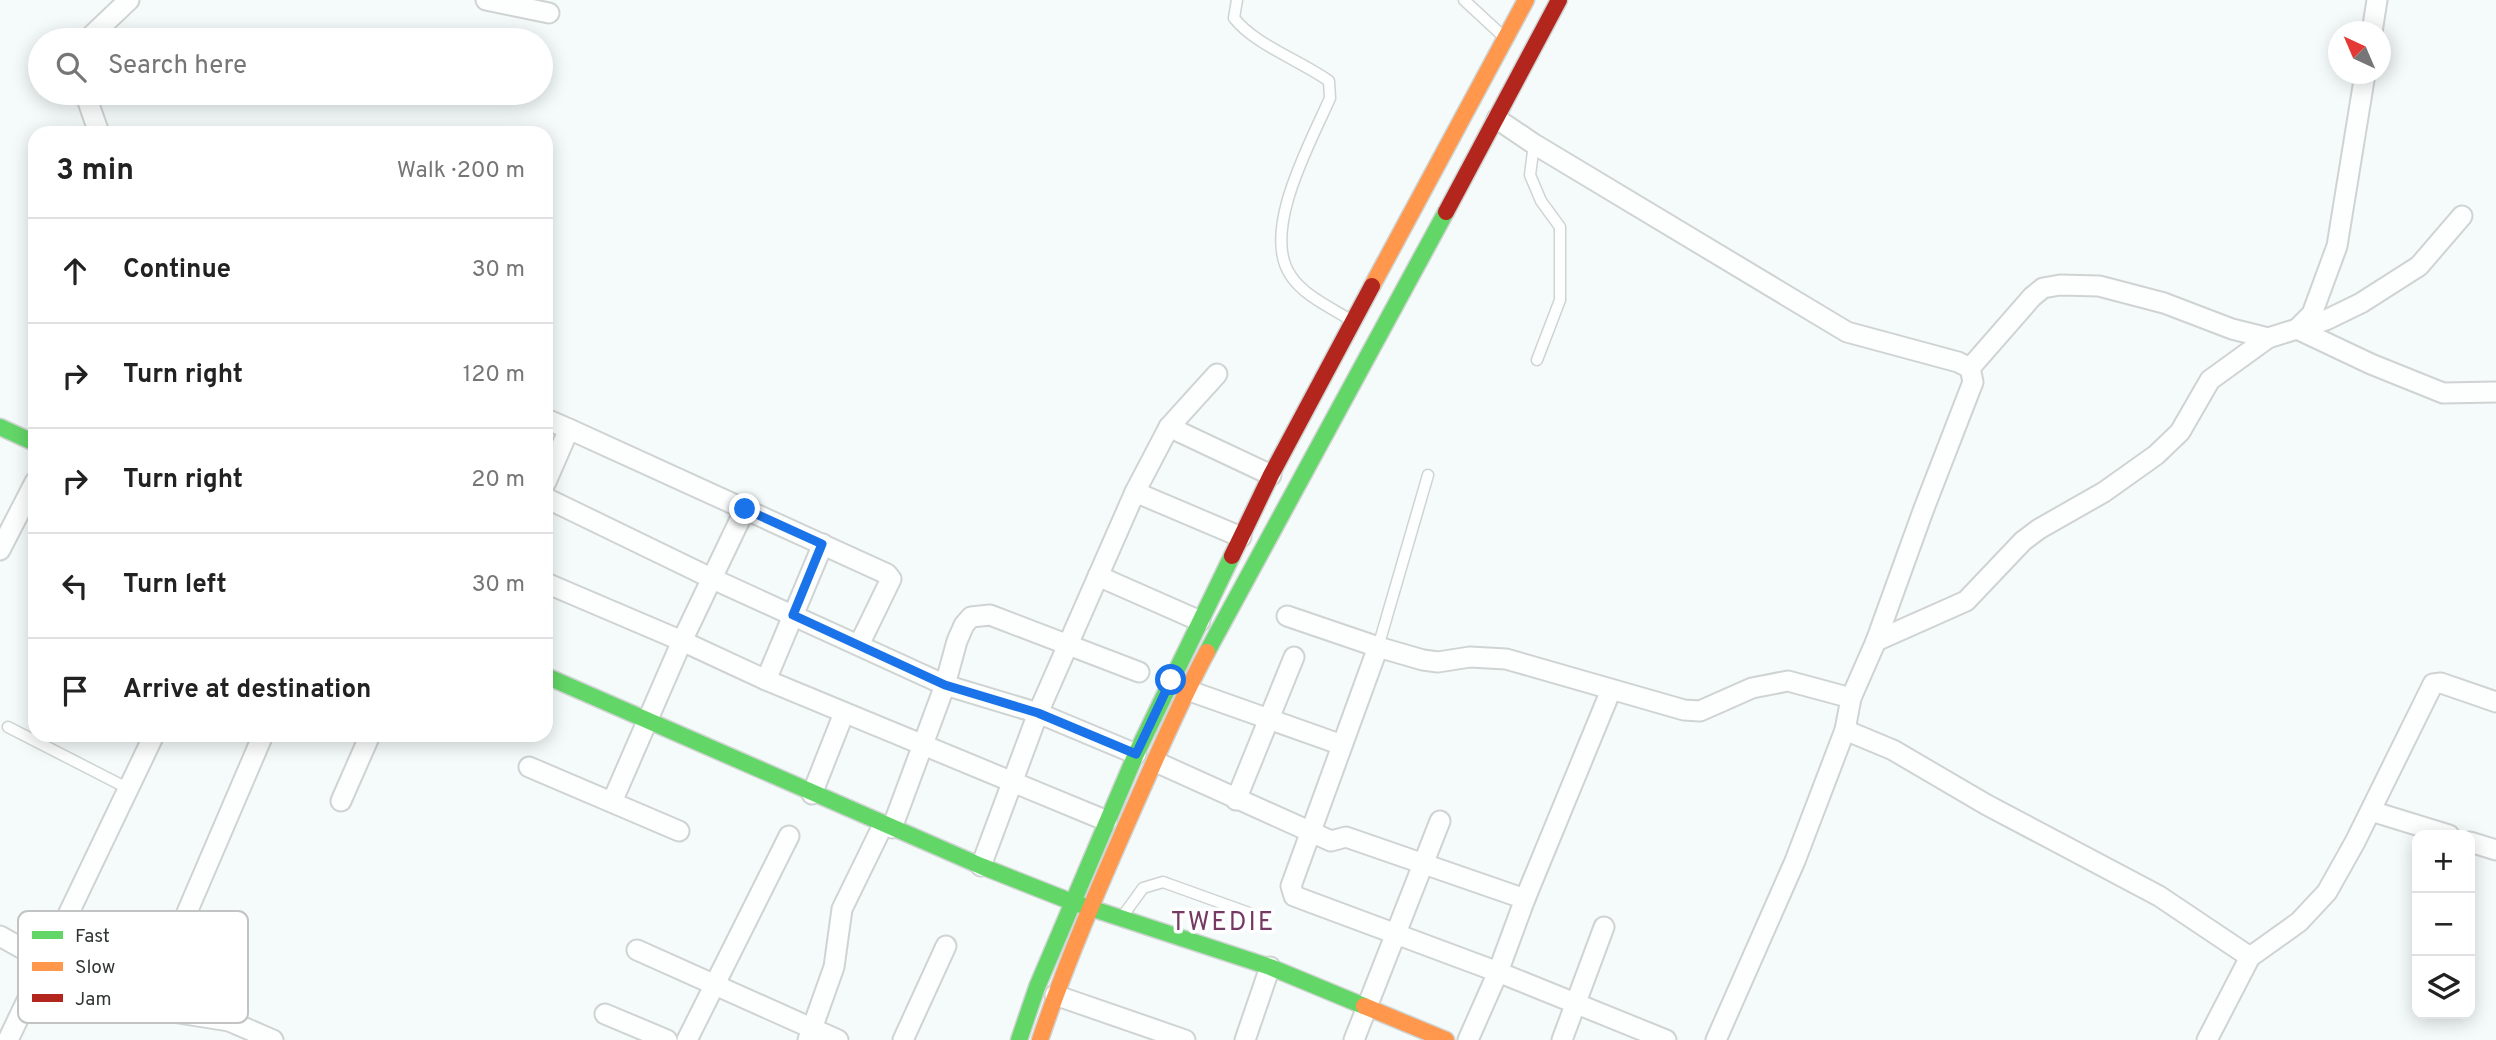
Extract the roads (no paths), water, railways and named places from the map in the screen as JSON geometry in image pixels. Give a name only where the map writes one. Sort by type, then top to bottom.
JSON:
[{"type":"street","points":[[100,28],[129,0]]},
{"type":"street","points":[[486,0],[549,13]]},
{"type":"street","points":[[1019,1040],[1037,987],[1136,754],[1270,475],[1526,0]]},
{"type":"street","points":[[1040,1040],[1090,907],[1188,690],[1559,0]]},
{"type":"street","points":[[2374,21],[2377,0]]},
{"type":"street","points":[[2297,329],[2312,314],[2337,246],[2363,84]]},
{"type":"street","points":[[89,105],[97,126]]},
{"type":"street","points":[[1497,119],[1534,144],[1847,332],[1958,362],[1970,368]]},
{"type":"street","points":[[1876,641],[1966,601],[2023,541],[2104,492],[2156,455],[2180,432],[2210,380],[2268,338],[2326,320],[2361,303],[2419,265],[2462,216]]},
{"type":"street","points":[[1970,368],[2032,297],[2043,288],[2060,285],[2099,286],[2164,303],[2232,329],[2268,338]]},
{"type":"street","points":[[2297,329],[2371,364],[2442,393],[2496,392]]},
{"type":"street","points":[[1716,1040],[1790,873],[1845,730],[1851,698],[1876,641],[1973,382],[1970,368]]},
{"type":"street","points":[[981,866],[1038,713],[1135,492],[1169,427],[1217,374]]},
{"type":"street","points":[[553,422],[887,574],[891,579],[859,645]]},
{"type":"street","points":[[0,427],[28,435]]},
{"type":"street","points":[[1169,427],[1270,475]]},
{"type":"street","points":[[553,466],[569,429]]},
{"type":"street","points":[[1135,492],[1241,537]]},
{"type":"street","points":[[0,550],[28,496]]},
{"type":"street","points":[[553,501],[713,579],[945,685],[1038,713],[1136,754]]},
{"type":"street","points":[[612,802],[682,641],[745,509]]},
{"type":"street","points":[[765,680],[822,544]]},
{"type":"street","points":[[1098,576],[1200,621]]},
{"type":"street","points":[[553,586],[765,680],[1107,821]]},
{"type":"street","points":[[811,1035],[834,967],[842,909],[888,827],[945,685],[957,640],[971,617],[989,615],[1139,672]]},
{"type":"street","points":[[1287,616],[1378,648],[1423,660],[1438,662],[1470,657],[1506,659],[1684,710],[1700,710],[1752,688],[1788,681],[1851,698]]},
{"type":"street","points":[[1378,648],[1291,886],[1294,896],[1498,972],[1666,1040]]},
{"type":"street","points":[[1236,800],[1294,657]]},
{"type":"street","points":[[553,679],[981,866],[1072,902],[1270,967],[1446,1040]]},
{"type":"street","points":[[2207,1040],[2250,957],[2299,922],[2327,892],[2371,811],[2433,684],[2441,683],[2496,702]]},
{"type":"street","points":[[1188,690],[1342,745]]},
{"type":"street","points":[[1468,1040],[1611,691]]},
{"type":"street","points":[[812,794],[845,713]]},
{"type":"street","points":[[1845,730],[1893,750],[1987,805],[2159,896],[2250,957]]},
{"type":"street","points":[[71,911],[151,742]]},
{"type":"street","points":[[188,911],[260,742]]},
{"type":"street","points":[[341,801],[367,742]]},
{"type":"street","points":[[1156,762],[1331,841],[1346,836],[1525,899]]},
{"type":"street","points":[[529,766],[679,831]]},
{"type":"street","points":[[2371,811],[2433,830]]},
{"type":"street","points":[[1354,1040],[1440,821]]},
{"type":"street","points":[[687,1040],[789,836]]},
{"type":"street","points":[[2475,844],[2496,850]]},
{"type":"street","points":[[1562,1040],[1604,927]]},
{"type":"street","points":[[0,936],[18,946]]},
{"type":"street","points":[[903,1040],[946,946]]},
{"type":"street","points":[[637,950],[811,1035],[838,1040]]},
{"type":"street","points":[[1245,1040],[1270,967]]},
{"type":"street","points":[[1055,995],[1185,1040]]},
{"type":"street","points":[[605,1014],[667,1040]]},
{"type":"street","points":[[8,1040],[18,1020]]},
{"type":"street","points":[[234,1023],[273,1040]]},
{"type":"lane","points":[[1237,0],[1234,18],[1243,31],[1311,68],[1329,81],[1330,98],[1288,197],[1281,230],[1281,257],[1292,278],[1316,298],[1353,321]]},
{"type":"lane","points":[[1464,0],[1505,38]]},
{"type":"lane","points":[[1534,144],[1530,175],[1541,201],[1560,227],[1560,300],[1537,360]]},
{"type":"lane","points":[[1378,648],[1428,475]]},
{"type":"lane","points":[[8,727],[28,737]]},
{"type":"lane","points":[[37,742],[129,789]]},
{"type":"lane","points":[[1122,917],[1143,888],[1163,882],[1252,914]]},
{"type":"district","name":"TWEDIE","points":[[1223,921]]}]
